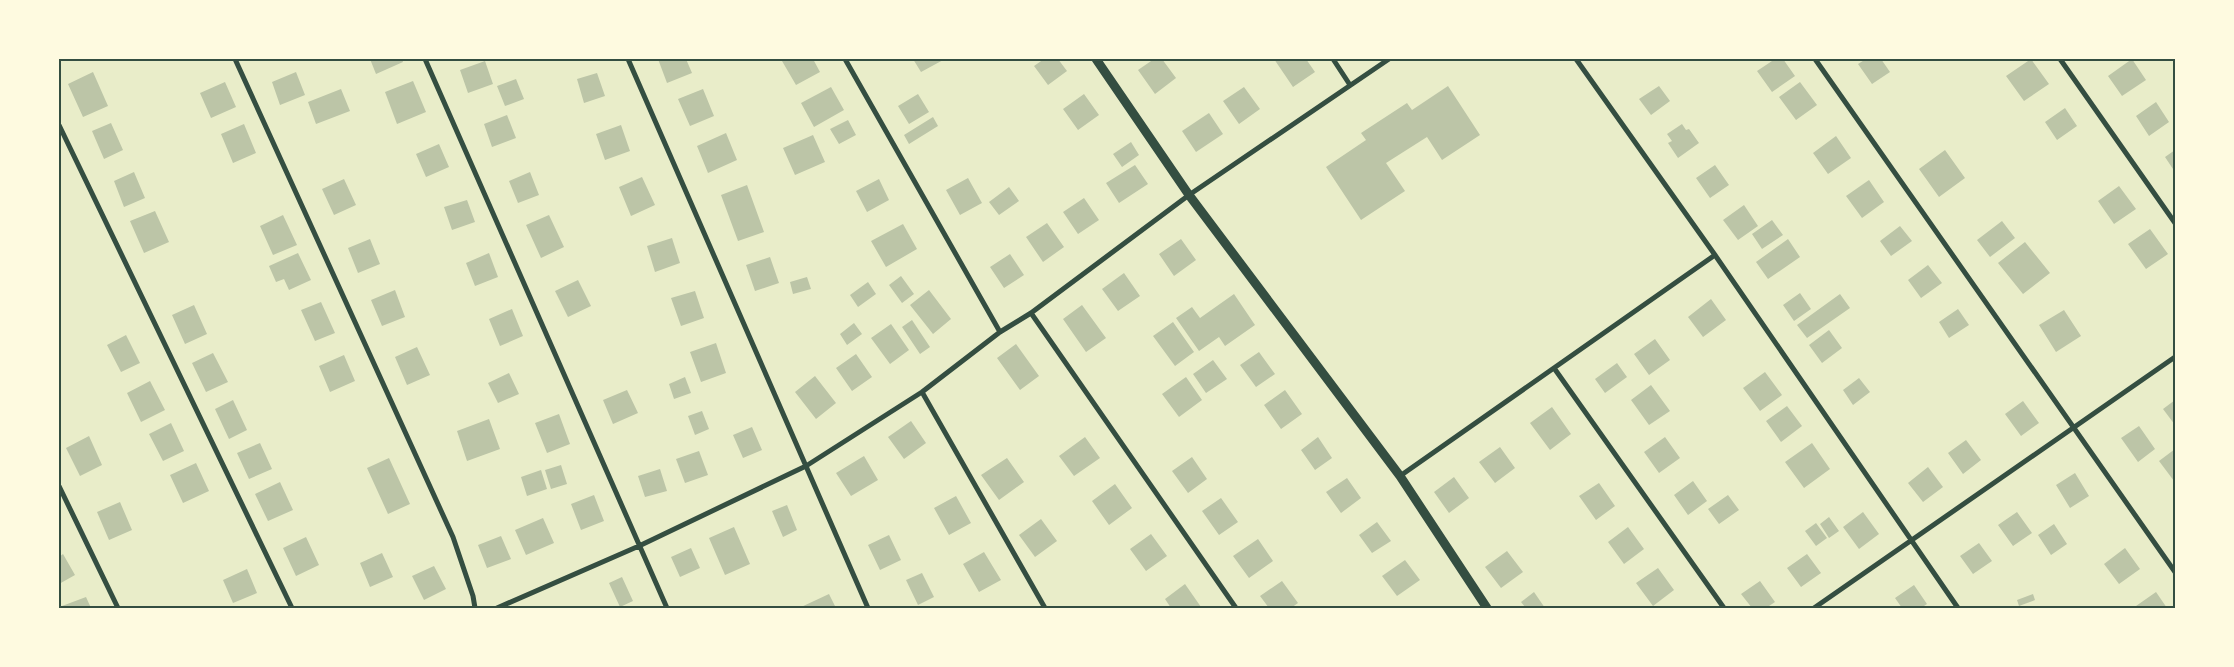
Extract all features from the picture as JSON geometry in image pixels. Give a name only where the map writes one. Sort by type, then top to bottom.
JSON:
[{"type":"street","points":[[235,59],[453,537],[473,596],[475,608]]},
{"type":"street","points":[[425,59],[667,608]]},
{"type":"street","points":[[628,59],[868,608]]},
{"type":"street","points":[[845,59],[1000,332]]},
{"type":"street","points":[[1096,59],[1190,194],[1400,476],[1487,608]]},
{"type":"street","points":[[1333,59],[1350,84]]},
{"type":"street","points":[[497,608],[639,546],[806,466],[922,392],[1000,332],[1031,313],[1190,194],[1389,59]]},
{"type":"street","points":[[1576,59],[1715,255],[1958,608]]},
{"type":"street","points":[[1815,59],[2075,426],[2175,572]]},
{"type":"street","points":[[2060,59],[2175,223]]},
{"type":"street","points":[[59,124],[292,608]]},
{"type":"street","points":[[1400,476],[1715,255]]},
{"type":"street","points":[[1031,313],[1236,608]]},
{"type":"street","points":[[1814,608],[2175,357]]},
{"type":"street","points":[[1554,368],[1724,608]]},
{"type":"street","points":[[922,392],[1045,608]]},
{"type":"street","points":[[59,486],[118,608]]},
{"type":"building","points":[[370,59],[402,59],[403,62],[376,74]]},
{"type":"building","points":[[658,59],[686,59],[692,73],[667,83]]},
{"type":"building","points":[[786,59],[813,59],[820,72],[796,85],[782,61]]},
{"type":"building","points":[[913,59],[945,59],[921,72]]},
{"type":"building","points":[[1044,59],[1058,59],[1067,71],[1048,85],[1034,66]]},
{"type":"building","points":[[1154,59],[1162,59],[1176,78],[1155,94],[1138,70]]},
{"type":"building","points":[[1274,59],[1306,59],[1315,72],[1293,87]]},
{"type":"building","points":[[1775,59],[1783,59],[1795,76],[1772,92],[1757,71]]},
{"type":"building","points":[[1866,59],[1881,59],[1890,72],[1872,84],[1858,64]]},
{"type":"building","points":[[2031,59],[2049,84],[2024,101],[2006,76]]},
{"type":"building","points":[[2132,59],[2146,80],[2122,96],[2108,76]]},
{"type":"building","points":[[485,61],[493,84],[468,93],[460,70]]},
{"type":"building","points":[[93,72],[108,106],[83,117],[68,84]]},
{"type":"building","points":[[296,72],[305,95],[280,105],[272,82]]},
{"type":"building","points":[[597,73],[605,96],[584,103],[577,79]]},
{"type":"building","points":[[516,79],[524,99],[505,106],[497,86]]},
{"type":"building","points":[[413,81],[426,112],[397,124],[385,92]]},
{"type":"building","points":[[225,82],[236,107],[211,118],[200,93]]},
{"type":"building","points":[[1800,82],[1817,105],[1796,120],[1779,97]]},
{"type":"building","points":[[1448,86],[1480,135],[1442,160],[1427,137],[1386,163],[1405,191],[1361,220],[1326,167],[1366,140],[1361,133],[1407,103],[1412,110]]},
{"type":"building","points":[[1659,86],[1670,101],[1651,115],[1639,99]]},
{"type":"building","points":[[831,87],[844,110],[814,127],[801,103]]},
{"type":"building","points":[[1244,87],[1260,109],[1239,124],[1223,101]]},
{"type":"building","points":[[341,89],[350,111],[316,124],[308,102]]},
{"type":"building","points":[[703,89],[714,116],[690,126],[678,99]]},
{"type":"building","points":[[918,94],[929,112],[909,124],[898,106]]},
{"type":"building","points":[[1084,94],[1099,115],[1078,130],[1063,109]]},
{"type":"building","points":[[2156,102],[2169,122],[2149,136],[2136,116]]},
{"type":"building","points":[[2065,108],[2077,126],[2057,140],[2045,122]]},
{"type":"building","points":[[1209,113],[1223,134],[1196,152],[1182,131]]},
{"type":"building","points":[[507,115],[516,138],[492,147],[484,124]]},
{"type":"building","points":[[933,117],[938,126],[909,144],[904,135]]},
{"type":"building","points":[[848,120],[856,135],[839,144],[830,129]]},
{"type":"building","points":[[111,123],[123,150],[104,159],[92,131]]},
{"type":"building","points":[[244,124],[256,153],[233,163],[221,134]]},
{"type":"building","points":[[1682,124],[1686,130],[1689,129],[1699,143],[1678,158],[1668,143],[1672,141],[1667,134]]},
{"type":"building","points":[[621,125],[630,151],[605,160],[596,134]]},
{"type":"building","points":[[726,133],[737,160],[708,173],[697,146]]},
{"type":"building","points":[[813,135],[825,162],[795,175],[783,148]]},
{"type":"building","points":[[1836,136],[1851,158],[1828,174],[1813,153]]},
{"type":"building","points":[[1131,142],[1139,155],[1122,167],[1113,154]]},
{"type":"building","points":[[439,144],[449,167],[426,177],[416,154]]},
{"type":"building","points":[[1945,150],[1965,178],[1939,197],[1919,169]]},
{"type":"building","points":[[2175,150],[2175,172],[2165,157]]},
{"type":"building","points":[[1135,165],[1148,184],[1119,203],[1106,183]]},
{"type":"building","points":[[1715,165],[1729,185],[1710,198],[1696,178]]},
{"type":"building","points":[[134,172],[145,198],[124,207],[114,181]]},
{"type":"building","points":[[530,172],[539,195],[518,203],[509,181]]},
{"type":"building","points":[[642,177],[655,205],[631,216],[619,187]]},
{"type":"building","points":[[968,178],[982,203],[960,215],[946,190]]},
{"type":"building","points":[[344,179],[356,205],[334,215],[322,189]]},
{"type":"building","points":[[879,179],[889,200],[867,212],[856,191]]},
{"type":"building","points":[[1869,180],[1884,202],[1862,218],[1846,196]]},
{"type":"building","points":[[747,185],[764,232],[738,241],[721,195]]},
{"type":"building","points":[[2119,186],[2136,209],[2114,224],[2098,201]]},
{"type":"building","points":[[1009,187],[1019,201],[999,215],[989,202]]},
{"type":"building","points":[[1084,198],[1099,220],[1078,234],[1063,212]]},
{"type":"building","points":[[467,200],[475,222],[452,230],[444,207]]},
{"type":"building","points":[[1744,205],[1758,226],[1738,240],[1723,220]]},
{"type":"building","points":[[155,211],[169,242],[144,253],[130,221]]},
{"type":"building","points":[[283,215],[297,245],[273,255],[260,226]]},
{"type":"building","points":[[549,215],[564,247],[541,258],[526,225]]},
{"type":"building","points":[[1772,220],[1783,235],[1762,249],[1752,234]]},
{"type":"building","points":[[2002,221],[2015,238],[1990,257],[1977,240]]},
{"type":"building","points":[[1047,223],[1064,247],[1043,262],[1026,237]]},
{"type":"building","points":[[903,224],[917,249],[886,267],[871,241]]},
{"type":"building","points":[[1900,226],[1912,241],[1891,256],[1880,241]]},
{"type":"building","points":[[2150,229],[2168,254],[2146,269],[2128,244]]},
{"type":"building","points":[[672,238],[680,263],[655,272],[647,246]]},
{"type":"building","points":[[370,239],[380,264],[358,273],[348,248]]},
{"type":"building","points":[[1181,239],[1196,260],[1174,276],[1159,254]]},
{"type":"building","points":[[1788,239],[1800,257],[1768,279],[1756,262]]},
{"type":"building","points":[[2025,242],[2050,273],[2023,294],[1998,263]]},
{"type":"building","points":[[298,253],[311,280],[289,290],[284,279],[276,282],[269,266]]},
{"type":"building","points":[[489,253],[498,277],[475,286],[466,263]]},
{"type":"building","points":[[1010,254],[1024,275],[1004,288],[990,267]]},
{"type":"building","points":[[770,257],[779,283],[755,291],[746,265]]},
{"type":"building","points":[[1928,265],[1942,283],[1921,298],[1908,280]]},
{"type":"building","points":[[1124,273],[1140,296],[1118,311],[1102,289]]},
{"type":"building","points":[[901,276],[914,294],[902,303],[889,285]]},
{"type":"building","points":[[807,277],[811,289],[793,294],[790,282]]},
{"type":"building","points":[[578,280],[591,306],[568,317],[555,291]]},
{"type":"building","points":[[868,282],[876,294],[858,307],[850,295]]},
{"type":"building","points":[[395,290],[405,317],[382,326],[371,300]]},
{"type":"building","points":[[929,290],[951,319],[933,334],[910,305]]},
{"type":"building","points":[[695,291],[704,318],[681,326],[671,298]]},
{"type":"building","points":[[1800,293],[1811,309],[1794,321],[1783,305]]},
{"type":"building","points":[[1234,294],[1255,325],[1225,346],[1219,337],[1199,351],[1176,318],[1192,307],[1200,318]]},
{"type":"building","points":[[1840,294],[1850,308],[1807,338],[1797,325]]},
{"type":"building","points":[[1711,299],[1726,320],[1703,337],[1688,317]]},
{"type":"building","points":[[321,302],[335,333],[315,341],[301,310]]},
{"type":"building","points":[[194,305],[207,334],[185,344],[172,315]]},
{"type":"building","points":[[1082,305],[1106,338],[1086,352],[1063,319]]},
{"type":"building","points":[[512,309],[523,336],[500,346],[489,319]]},
{"type":"building","points":[[1958,309],[1969,325],[1949,338],[1939,322]]},
{"type":"building","points":[[2064,310],[2081,336],[2056,352],[2039,325]]},
{"type":"building","points":[[912,320],[930,347],[920,354],[902,327]]},
{"type":"building","points":[[1173,322],[1194,352],[1175,366],[1153,336]]},
{"type":"building","points":[[854,323],[862,334],[847,345],[840,334]]},
{"type":"building","points":[[891,324],[909,350],[890,364],[871,338]]},
{"type":"building","points":[[1829,330],[1842,348],[1822,363],[1809,345]]},
{"type":"building","points":[[126,335],[140,363],[121,372],[107,345]]},
{"type":"building","points":[[1655,339],[1670,360],[1649,375],[1634,354]]},
{"type":"building","points":[[716,343],[726,373],[701,382],[690,352]]},
{"type":"building","points":[[1016,344],[1039,376],[1020,390],[997,358]]},
{"type":"building","points":[[417,347],[430,375],[407,385],[395,357]]},
{"type":"building","points":[[1259,352],[1275,374],[1256,387],[1240,365]]},
{"type":"building","points":[[213,353],[228,382],[206,392],[192,363]]},
{"type":"building","points":[[856,354],[872,377],[852,391],[836,368]]},
{"type":"building","points":[[344,355],[355,381],[330,392],[319,366]]},
{"type":"building","points":[[1213,360],[1227,379],[1206,393],[1193,374]]},
{"type":"building","points":[[1617,363],[1627,377],[1605,393],[1595,379]]},
{"type":"building","points":[[1765,372],[1782,395],[1760,411],[1743,388]]},
{"type":"building","points":[[509,373],[519,394],[498,403],[488,383]]},
{"type":"building","points":[[815,376],[836,403],[816,419],[795,392]]},
{"type":"building","points":[[685,377],[691,393],[674,399],[669,384]]},
{"type":"building","points":[[1186,377],[1202,400],[1179,417],[1162,394]]},
{"type":"building","points":[[1859,378],[1870,392],[1853,405],[1843,390]]},
{"type":"building","points":[[150,381],[165,410],[141,422],[127,393]]},
{"type":"building","points":[[1651,385],[1670,411],[1649,425],[1631,400]]},
{"type":"building","points":[[627,390],[638,413],[613,424],[603,400]]},
{"type":"building","points":[[1285,390],[1302,414],[1281,429],[1264,405]]},
{"type":"building","points":[[233,400],[247,430],[229,439],[215,409]]},
{"type":"building","points":[[2175,400],[2175,425],[2163,409]]},
{"type":"building","points":[[2023,401],[2039,423],[2021,436],[2005,414]]},
{"type":"building","points":[[1787,406],[1802,426],[1781,442],[1766,421]]},
{"type":"building","points":[[1552,407],[1571,434],[1550,450],[1530,423]]},
{"type":"building","points":[[702,411],[709,429],[695,435],[688,416]]},
{"type":"building","points":[[559,414],[570,444],[547,453],[535,423]]},
{"type":"building","points":[[489,419],[500,449],[467,461],[457,431]]},
{"type":"building","points":[[911,421],[926,443],[904,459],[888,437]]},
{"type":"building","points":[[171,423],[184,451],[163,461],[149,434]]},
{"type":"building","points":[[2139,426],[2155,449],[2138,462],[2121,438]]},
{"type":"building","points":[[752,427],[762,450],[743,458],[733,435]]},
{"type":"building","points":[[89,436],[102,465],[80,476],[66,448]]},
{"type":"building","points":[[1085,437],[1100,458],[1074,476],[1059,456]]},
{"type":"building","points":[[1318,437],[1332,458],[1315,470],[1301,450]]},
{"type":"building","points":[[1665,437],[1680,458],[1659,473],[1644,452]]},
{"type":"building","points":[[1966,440],[1981,460],[1963,474],[1948,453]]},
{"type":"building","points":[[260,443],[272,469],[249,479],[237,453]]},
{"type":"building","points":[[1812,443],[1830,469],[1804,488],[1785,462]]},
{"type":"building","points":[[1500,447],[1515,468],[1495,483],[1479,462]]},
{"type":"building","points":[[2175,449],[2175,480],[2174,481],[2159,461]]},
{"type":"building","points":[[699,451],[708,475],[685,483],[676,459]]},
{"type":"building","points":[[864,456],[878,480],[851,496],[836,473]]},
{"type":"building","points":[[1192,457],[1207,479],[1188,493],[1172,471]]},
{"type":"building","points":[[389,458],[410,504],[388,514],[367,468]]},
{"type":"building","points":[[1007,458],[1024,482],[999,500],[981,475]]},
{"type":"building","points":[[196,463],[209,491],[183,503],[170,475]]},
{"type":"building","points":[[561,465],[567,484],[551,489],[545,470]]},
{"type":"building","points":[[1928,467],[1943,487],[1923,502],[1908,483]]},
{"type":"building","points":[[660,469],[667,491],[645,497],[638,476]]},
{"type":"building","points":[[541,470],[547,489],[527,496],[521,477]]},
{"type":"building","points":[[2075,473],[2089,496],[2070,508],[2056,485]]},
{"type":"building","points":[[1454,477],[1469,498],[1449,513],[1434,492]]},
{"type":"building","points":[[1347,478],[1361,498],[1341,513],[1326,492]]},
{"type":"building","points":[[1693,481],[1707,501],[1688,515],[1674,495]]},
{"type":"building","points":[[280,482],[293,510],[268,521],[255,494]]},
{"type":"building","points":[[1599,483],[1615,506],[1596,520],[1579,496]]},
{"type":"building","points":[[1115,484],[1132,508],[1109,525],[1092,501]]},
{"type":"building","points":[[594,495],[604,521],[581,530],[571,504]]},
{"type":"building","points":[[1728,495],[1739,510],[1719,524],[1708,509]]},
{"type":"building","points":[[956,496],[971,523],[949,535],[934,508]]},
{"type":"building","points":[[1221,498],[1238,522],[1219,535],[1202,511]]},
{"type":"building","points":[[120,502],[132,530],[109,540],[97,512]]},
{"type":"building","points":[[787,505],[797,530],[783,537],[772,511]]},
{"type":"building","points":[[1863,512],[1879,534],[1859,549],[1843,527]]},
{"type":"building","points":[[2017,512],[2032,533],[2013,546],[1998,525]]},
{"type":"building","points":[[1829,517],[1839,531],[1829,538],[1820,524]]},
{"type":"building","points":[[543,518],[554,543],[526,555],[515,530]]},
{"type":"building","points":[[1041,519],[1057,541],[1035,557],[1019,535]]},
{"type":"building","points":[[1377,522],[1391,541],[1372,553],[1359,535]]},
{"type":"building","points":[[1816,523],[1827,538],[1816,546],[1805,531]]},
{"type":"building","points":[[2054,524],[2067,544],[2051,555],[2038,535]]},
{"type":"building","points":[[734,527],[750,564],[725,575],[709,538]]},
{"type":"building","points":[[1628,527],[1644,549],[1624,564],[1608,542]]},
{"type":"building","points":[[1151,534],[1167,556],[1146,571],[1130,549]]},
{"type":"building","points":[[889,535],[901,560],[880,570],[868,545]]},
{"type":"building","points":[[501,536],[511,559],[487,568],[478,545]]},
{"type":"building","points":[[306,537],[319,565],[296,576],[283,548]]},
{"type":"building","points":[[1258,539],[1273,561],[1249,578],[1233,556]]},
{"type":"building","points":[[1979,543],[1992,561],[1973,574],[1960,556]]},
{"type":"building","points":[[691,548],[700,568],[680,577],[671,557]]},
{"type":"building","points":[[2125,548],[2140,569],[2119,584],[2104,564]]},
{"type":"building","points":[[1507,551],[1523,572],[1501,588],[1485,567]]},
{"type":"building","points":[[984,552],[1001,580],[979,592],[963,564]]},
{"type":"building","points":[[382,553],[393,577],[370,587],[360,563]]},
{"type":"building","points":[[63,554],[75,575],[59,584],[59,557]]},
{"type":"building","points":[[1807,554],[1821,573],[1801,587],[1787,568]]},
{"type":"building","points":[[1405,560],[1420,580],[1397,596],[1382,576]]},
{"type":"building","points":[[434,566],[446,589],[424,600],[412,576]]},
{"type":"building","points":[[1658,568],[1674,590],[1653,606],[1636,583]]},
{"type":"building","points":[[247,569],[257,593],[233,603],[223,580]]},
{"type":"building","points":[[922,573],[934,597],[918,605],[906,580]]},
{"type":"building","points":[[622,577],[633,601],[620,607],[609,583]]},
{"type":"building","points":[[1282,581],[1298,603],[1291,608],[1269,608],[1260,596]]},
{"type":"building","points":[[1760,581],[1775,602],[1766,608],[1752,608],[1741,594]]},
{"type":"building","points":[[1185,584],[1201,607],[1171,608],[1165,599]]},
{"type":"building","points":[[1914,585],[1927,604],[1921,608],[1902,608],[1895,598]]},
{"type":"building","points":[[1534,592],[1545,608],[1523,608],[1525,607],[1521,602]]},
{"type":"building","points":[[2156,592],[2167,608],[2137,608],[2136,606]]},
{"type":"building","points":[[829,594],[836,608],[799,608]]},
{"type":"building","points":[[2033,594],[2035,600],[2019,606],[2017,600]]},
{"type":"building","points":[[86,597],[91,608],[62,608],[62,606]]}]
